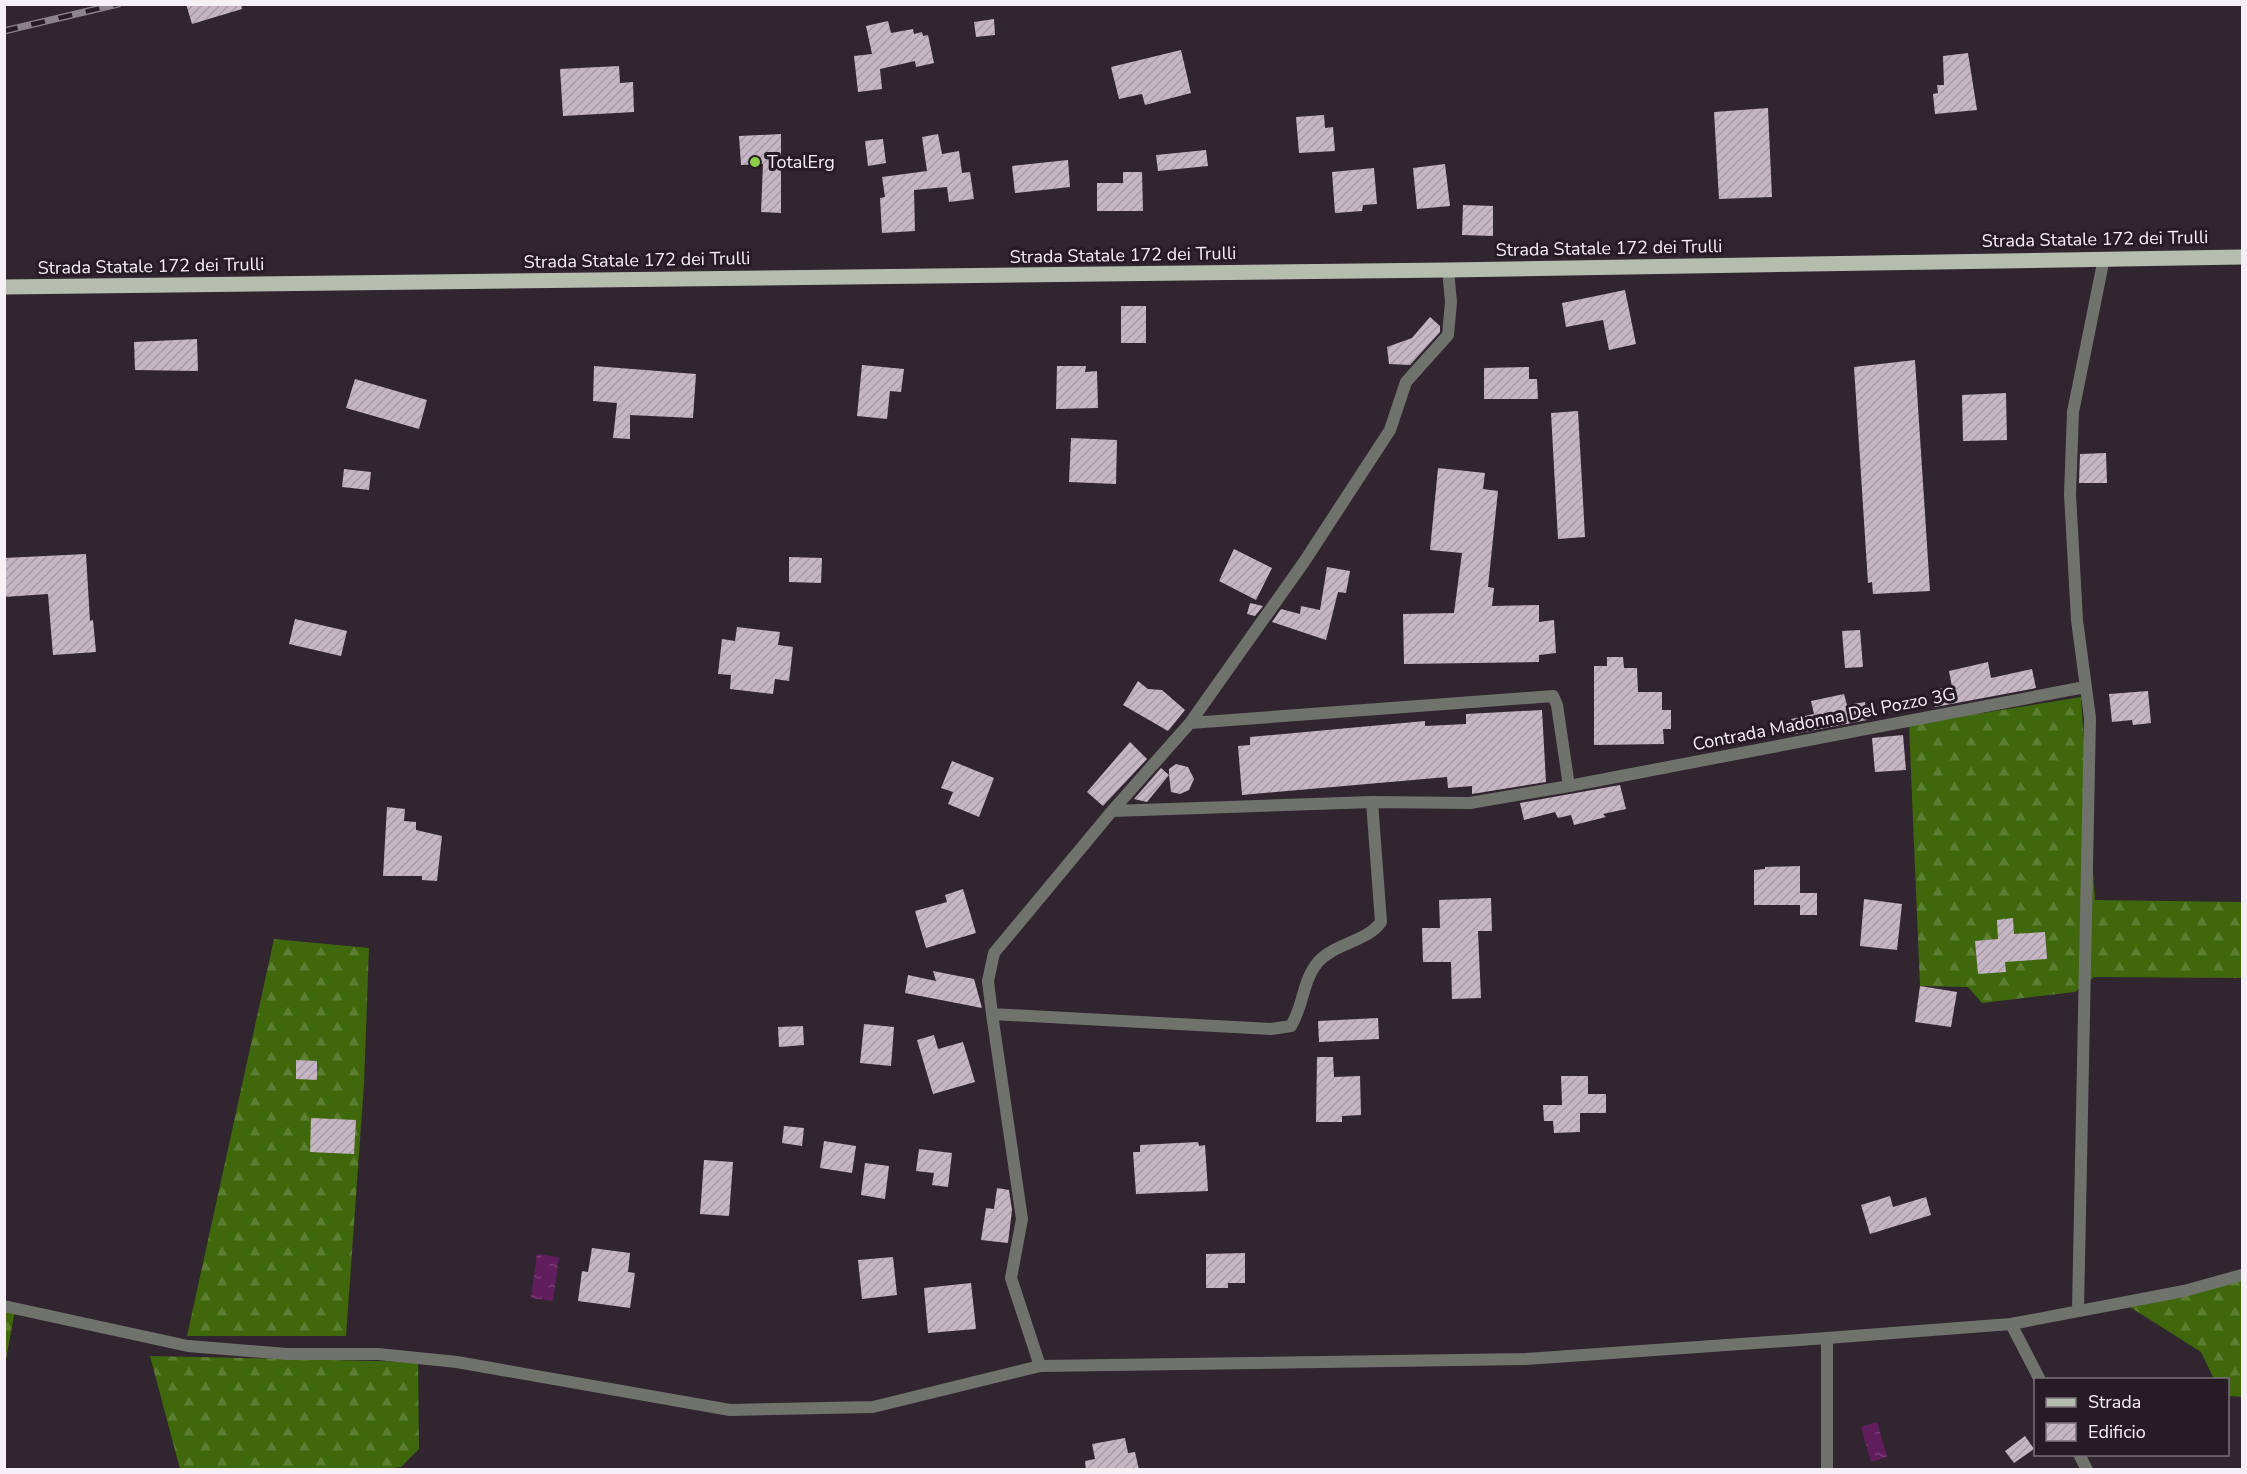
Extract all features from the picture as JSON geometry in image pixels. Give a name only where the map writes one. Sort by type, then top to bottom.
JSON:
[{"type":"main road","name":"Strada Statale 172 dei Trulli","points":[[4,287],[1448,270],[2242,257]]},
{"type":"street","points":[[2078,1310],[2090,718],[2077,620],[2070,494],[2073,412],[2104,258]]},
{"type":"street","points":[[1040,1366],[1011,1278],[1022,1219],[988,981],[994,953],[1112,811],[1190,723],[1304,562],[1390,430],[1406,382],[1448,335],[1451,302],[1448,270]]},
{"type":"street","name":"Contrada Madonna Del Pozzo 3G","points":[[1112,811],[1372,802],[1470,803],[2085,687]]},
{"type":"street","points":[[1190,723],[1553,696],[1557,705],[1569,786]]},
{"type":"street","points":[[992,1014],[1271,1029],[1291,1026],[1296,1018],[1306,978],[1320,960],[1338,947],[1375,930],[1381,922],[1372,802]]},
{"type":"street","points":[[4,1306],[188,1346],[287,1354],[378,1354],[457,1362],[730,1410],[873,1407],[1040,1366],[1526,1359],[2011,1324],[2184,1291],[2242,1275]]},
{"type":"street","points":[[2011,1324],[2039,1378]]},
{"type":"street","points":[[1827,1338],[1827,1470]]},
{"type":"street","points":[[2080,1456],[2087,1470]]},
{"type":"green space","points":[[2081,697],[2095,900],[2242,902],[2242,978],[2094,977],[2075,992],[1982,1003],[1968,987],[1920,986],[1909,725]]},
{"type":"green space","points":[[274,939],[369,948],[364,1084],[346,1336],[187,1336]]},
{"type":"green space","points":[[2242,1273],[2242,1397],[2229,1396],[2229,1378],[2214,1378],[2201,1352],[2130,1307]]},
{"type":"green space","points":[[5,1310],[15,1310],[5,1365]]},
{"type":"green space","points":[[150,1356],[418,1362],[419,1449],[401,1467],[384,1469],[180,1469]]},
{"type":"water","points":[[537,1254],[559,1257],[553,1301],[531,1298]]},
{"type":"water","points":[[1877,1422],[1887,1457],[1871,1462],[1861,1427]]},
{"type":"building","points":[[186,4],[241,4],[242,9],[192,24]]},
{"type":"building","points":[[994,19],[995,35],[976,37],[974,22]]},
{"type":"building","points":[[888,21],[891,33],[913,29],[914,34],[922,32],[923,36],[928,35],[934,63],[916,67],[915,61],[880,69],[882,89],[858,92],[854,56],[872,54],[866,26]]},
{"type":"building","points":[[1181,50],[1191,93],[1145,105],[1142,94],[1119,99],[1111,67]]},
{"type":"building","points":[[1968,53],[1977,110],[1935,114],[1933,94],[1938,93],[1937,85],[1944,85],[1943,56]]},
{"type":"building","points":[[619,66],[620,83],[633,82],[634,112],[563,116],[560,69]]},
{"type":"building","points":[[1768,108],[1772,197],[1719,199],[1714,112]]},
{"type":"building","points":[[1324,115],[1325,128],[1333,127],[1335,151],[1299,153],[1296,117]]},
{"type":"building","points":[[781,134],[781,213],[761,212],[763,164],[741,165],[739,136]]},
{"type":"building","points":[[938,134],[942,154],[959,151],[962,173],[970,172],[974,199],[949,202],[947,187],[914,190],[915,231],[882,233],[880,198],[885,197],[882,177],[927,171],[922,137]]},
{"type":"building","points":[[883,139],[886,163],[868,166],[865,141]]},
{"type":"building","points":[[1206,150],[1208,166],[1158,171],[1156,155]]},
{"type":"building","points":[[1068,160],[1070,187],[1015,193],[1012,166]]},
{"type":"building","points":[[1445,164],[1450,206],[1417,209],[1413,168]]},
{"type":"building","points":[[1374,168],[1377,204],[1363,205],[1362,211],[1335,213],[1332,172]]},
{"type":"building","points":[[1123,172],[1142,172],[1143,211],[1097,211],[1097,183],[1123,183]]},
{"type":"building","points":[[1463,205],[1493,206],[1493,236],[1462,235]]},
{"type":"building","points":[[1625,290],[1636,344],[1609,350],[1603,320],[1566,327],[1562,303]]},
{"type":"building","points":[[1121,306],[1146,306],[1146,343],[1121,343]]},
{"type":"building","points":[[1430,317],[1440,326],[1440,332],[1410,365],[1389,364],[1387,347],[1412,338]]},
{"type":"building","points":[[197,339],[198,371],[135,370],[134,342]]},
{"type":"building","points":[[1915,360],[1930,591],[1873,594],[1872,582],[1868,583],[1854,367]]},
{"type":"building","points":[[862,365],[904,369],[901,392],[890,391],[887,419],[857,416]]},
{"type":"building","points":[[594,366],[696,374],[693,418],[630,415],[630,439],[613,438],[617,403],[593,401]]},
{"type":"building","points":[[1057,366],[1086,366],[1085,372],[1097,371],[1098,408],[1056,409]]},
{"type":"building","points":[[1529,367],[1529,379],[1537,379],[1538,399],[1484,399],[1484,368]]},
{"type":"building","points":[[355,379],[427,400],[419,429],[346,408]]},
{"type":"building","points":[[2006,393],[2007,440],[1963,441],[1962,395]]},
{"type":"building","points":[[1578,411],[1585,537],[1558,539],[1551,413]]},
{"type":"building","points":[[1071,438],[1117,440],[1116,484],[1069,482]]},
{"type":"building","points":[[2106,453],[2107,483],[2079,483],[2080,454]]},
{"type":"building","points":[[1438,468],[1485,473],[1483,489],[1498,491],[1488,587],[1494,588],[1492,606],[1539,605],[1539,622],[1554,620],[1556,653],[1539,655],[1539,662],[1404,664],[1403,614],[1454,613],[1462,553],[1430,550]]},
{"type":"building","points":[[344,469],[371,472],[369,490],[342,487]]},
{"type":"building","points":[[1234,549],[1272,568],[1256,600],[1219,581]]},
{"type":"building","points":[[86,554],[90,621],[93,620],[96,652],[53,655],[48,594],[4,597],[4,558]]},
{"type":"building","points":[[789,557],[822,558],[821,583],[789,582]]},
{"type":"building","points":[[1327,567],[1350,571],[1346,593],[1338,592],[1326,640],[1272,622],[1281,609],[1300,614],[1301,606],[1320,610]]},
{"type":"building","points":[[1250,603],[1263,606],[1255,616],[1247,614]]},
{"type":"building","points":[[295,619],[347,631],[341,656],[289,644]]},
{"type":"building","points":[[737,627],[780,632],[778,645],[793,647],[789,681],[775,679],[773,694],[730,689],[731,675],[718,674],[722,639],[735,641]]},
{"type":"building","points":[[1860,630],[1863,667],[1845,668],[1842,631]]},
{"type":"building","points":[[1607,657],[1623,657],[1624,668],[1637,668],[1638,692],[1662,692],[1662,710],[1671,710],[1671,729],[1663,729],[1664,744],[1594,745],[1594,666],[1607,666]]},
{"type":"building","points":[[1988,662],[1991,678],[2032,669],[2036,688],[1935,707],[1933,689],[1952,687],[1949,671]]},
{"type":"building","points":[[1138,681],[1148,689],[1162,690],[1185,710],[1168,731],[1123,705]]},
{"type":"building","points":[[2148,691],[2151,723],[2133,725],[2132,720],[2112,722],[2109,694]]},
{"type":"building","points":[[1844,694],[1847,705],[1865,702],[1867,720],[1794,734],[1791,719],[1814,714],[1811,701]]},
{"type":"building","points":[[1542,710],[1546,782],[1472,794],[1472,786],[1448,788],[1447,777],[1242,795],[1238,746],[1250,745],[1250,737],[1425,721],[1425,726],[1466,724],[1466,714]]},
{"type":"building","points":[[1903,735],[1906,770],[1875,772],[1872,738]]},
{"type":"building","points":[[1130,742],[1147,759],[1103,806],[1087,792]]},
{"type":"building","points":[[952,761],[994,778],[979,817],[948,804],[953,792],[941,788]]},
{"type":"building","points":[[1176,764],[1188,767],[1194,779],[1189,790],[1180,794],[1171,792],[1169,769]]},
{"type":"building","points":[[1161,768],[1169,775],[1147,802],[1134,799]]},
{"type":"building","points":[[1620,785],[1626,809],[1603,814],[1606,817],[1574,825],[1571,815],[1558,818],[1555,812],[1524,820],[1520,803]]},
{"type":"building","points":[[387,807],[405,809],[404,821],[416,822],[416,830],[442,836],[437,881],[422,880],[422,876],[383,876]]},
{"type":"building","points":[[1800,866],[1800,905],[1754,905],[1754,870],[1765,869],[1765,867]]},
{"type":"building","points":[[963,889],[976,933],[926,948],[915,911],[947,902],[945,895]]},
{"type":"building","points":[[1800,893],[1817,893],[1817,915],[1800,915]]},
{"type":"building","points":[[1491,898],[1492,931],[1478,931],[1481,998],[1452,999],[1451,962],[1423,962],[1422,928],[1440,928],[1439,900]]},
{"type":"building","points":[[1864,899],[1902,904],[1897,950],[1860,946]]},
{"type":"building","points":[[2013,918],[2014,934],[2045,932],[2047,959],[2005,962],[2006,972],[1978,974],[1975,941],[1998,939],[1997,920]]},
{"type":"building","points":[[933,971],[974,979],[982,1008],[905,993],[908,975],[936,981]]},
{"type":"building","points":[[1920,986],[1957,992],[1951,1027],[1915,1022]]},
{"type":"building","points":[[1378,1018],[1379,1039],[1319,1042],[1318,1021]]},
{"type":"building","points":[[864,1024],[894,1027],[891,1066],[860,1063]]},
{"type":"building","points":[[803,1026],[804,1045],[779,1047],[778,1027]]},
{"type":"building","points":[[934,1035],[938,1049],[963,1042],[975,1082],[933,1094],[917,1040]]},
{"type":"building","points":[[1317,1057],[1333,1057],[1334,1077],[1360,1076],[1361,1115],[1342,1116],[1342,1122],[1316,1122]]},
{"type":"building","points":[[296,1060],[317,1061],[317,1080],[296,1079]]},
{"type":"building","points":[[1561,1076],[1588,1076],[1588,1094],[1606,1094],[1606,1113],[1580,1113],[1580,1132],[1554,1133],[1553,1121],[1544,1121],[1543,1105],[1562,1105]]},
{"type":"building","points":[[311,1118],[356,1120],[354,1154],[310,1152]]},
{"type":"building","points":[[784,1126],[804,1128],[802,1146],[782,1143]]},
{"type":"building","points":[[824,1141],[856,1146],[852,1173],[820,1168]]},
{"type":"building","points":[[1198,1142],[1199,1146],[1205,1145],[1208,1191],[1136,1194],[1133,1152],[1140,1152],[1140,1145]]},
{"type":"building","points":[[919,1149],[952,1153],[948,1187],[932,1185],[934,1173],[916,1171]]},
{"type":"building","points":[[704,1160],[733,1162],[729,1216],[700,1214]]},
{"type":"building","points":[[865,1163],[889,1166],[885,1199],[861,1195]]},
{"type":"building","points":[[997,1188],[1009,1190],[1012,1210],[1008,1243],[981,1240],[986,1208],[994,1209]]},
{"type":"building","points":[[1890,1196],[1893,1207],[1926,1197],[1931,1215],[1870,1234],[1861,1205]]},
{"type":"building","points":[[592,1248],[630,1253],[628,1272],[635,1273],[630,1308],[578,1301],[582,1271],[588,1272]]},
{"type":"building","points":[[1245,1253],[1245,1283],[1228,1283],[1228,1288],[1206,1288],[1206,1254]]},
{"type":"building","points":[[893,1257],[897,1295],[862,1299],[858,1260]]},
{"type":"building","points":[[971,1283],[976,1329],[928,1333],[924,1288]]},
{"type":"building","points":[[2025,1436],[2034,1449],[2014,1463],[2005,1451]]},
{"type":"building","points":[[1125,1438],[1128,1453],[1135,1452],[1139,1470],[1086,1470],[1085,1461],[1095,1459],[1092,1444]]},
{"type":"railway","points":[[4,31],[118,4]]},
{"type":"place","name":"TotalErg","points":[[755,162]]}]
